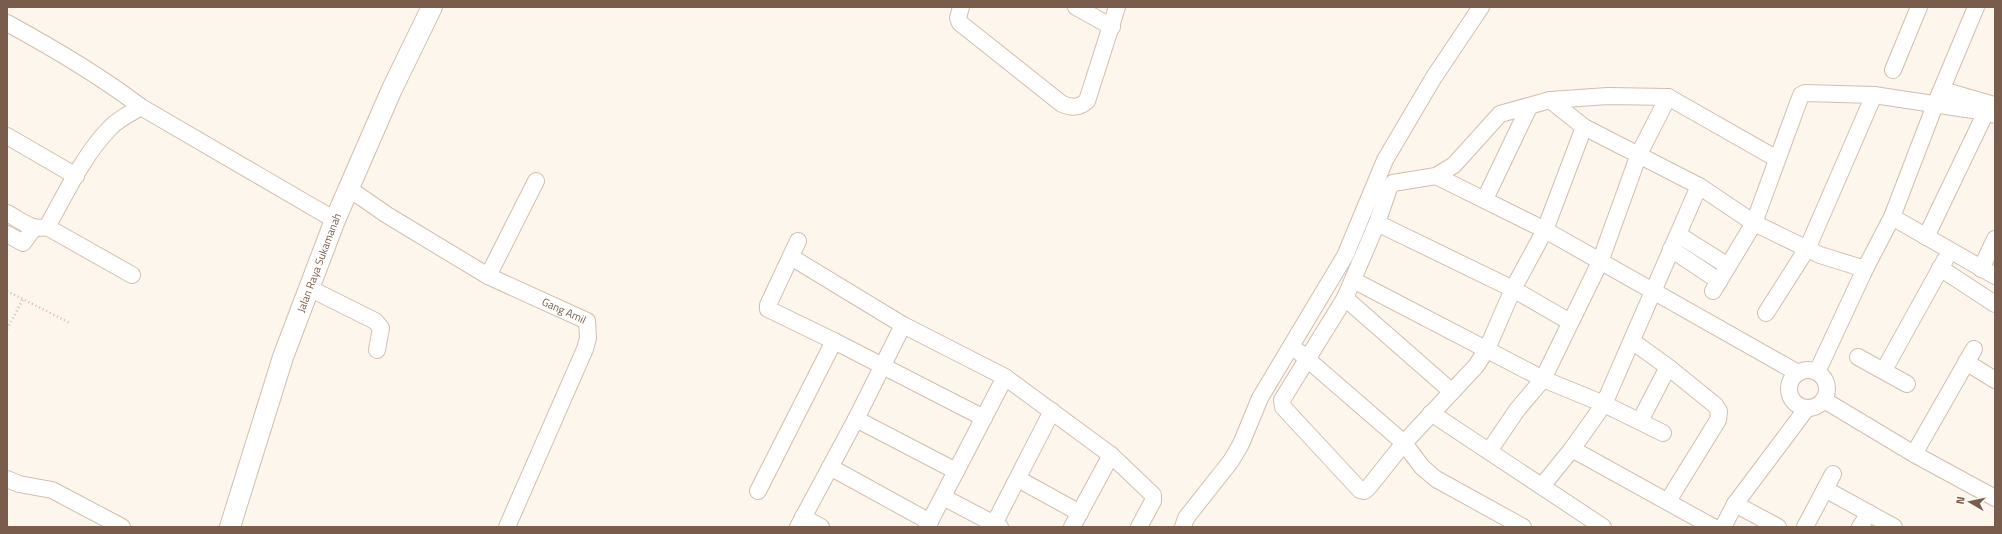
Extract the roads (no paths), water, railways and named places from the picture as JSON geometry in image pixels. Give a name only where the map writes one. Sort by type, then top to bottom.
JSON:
[{"type":"street","name":"Jalan Raya Sukamanah","points":[[230,527],[283,357],[335,220],[392,89],[432,7]]},
{"type":"street","points":[[961,7],[958,18],[960,23],[1062,104],[1069,107],[1082,106],[1087,101],[1117,7]]},
{"type":"street","points":[[1076,7],[1112,26]]},
{"type":"street","points":[[1183,527],[1186,518],[1238,449],[1260,398],[1292,347],[1344,256],[1385,160],[1434,78],[1481,7]]},
{"type":"street","points":[[1817,372],[1865,269],[1892,217],[1935,105],[1976,7]]},
{"type":"street","points":[[1893,70],[1915,8]]},
{"type":"street","points":[[7,23],[35,38],[106,82],[141,107],[335,220]]},
{"type":"street","points":[[1942,90],[1992,110]]},
{"type":"street","points":[[1671,249],[1716,286],[1754,223],[1801,95],[1805,93],[1874,95],[1935,105],[1992,110]]},
{"type":"street","points":[[1766,313],[1808,248],[1874,95]]},
{"type":"street","points":[[1584,127],[1545,230],[1513,290],[1487,349],[1476,366],[1404,443],[1368,488],[1364,491],[1360,490],[1282,404],[1282,400],[1345,298],[1377,223],[1389,188],[1393,183],[1436,176],[1454,165],[1500,114],[1550,100],[1608,96],[1668,97],[1777,159]]},
{"type":"street","points":[[1489,451],[1517,410],[1543,379],[1600,262],[1639,154],[1668,97]]},
{"type":"street","points":[[1550,100],[1584,127],[1699,186],[1754,223],[1834,260],[1865,269]]},
{"type":"street","points":[[7,234],[23,243],[40,228],[110,127],[141,107]]},
{"type":"street","points":[[1486,199],[1529,107]]},
{"type":"street","points":[[1926,237],[1992,110]]},
{"type":"street","points":[[7,136],[76,176]]},
{"type":"street","points":[[1436,176],[1486,199],[1545,230],[1600,262],[1654,290],[1798,373]]},
{"type":"street","points":[[488,276],[536,181]]},
{"type":"street","points":[[1542,486],[1572,449],[1604,404],[1699,186]]},
{"type":"street","name":"Gang Amil","points":[[348,188],[387,215],[488,276],[587,321],[588,329],[585,349],[507,527]]},
{"type":"street","points":[[7,213],[40,228],[132,275]]},
{"type":"street","points":[[1892,217],[1988,273],[1995,239]]},
{"type":"street","points":[[1377,223],[1513,290],[1570,322]]},
{"type":"street","points":[[1678,235],[1728,266]]},
{"type":"street","points":[[798,241],[768,305],[768,309],[984,418]]},
{"type":"street","points":[[791,257],[903,325],[1005,377],[1111,455],[1153,495],[1153,501],[1139,527]]},
{"type":"street","points":[[1884,370],[1942,264],[1995,304]]},
{"type":"street","points":[[1353,280],[1543,379],[1604,404],[1662,433]]},
{"type":"street","points":[[309,288],[375,320],[381,328],[377,350]]},
{"type":"street","points":[[1345,298],[1451,391]]},
{"type":"street","points":[[821,527],[801,522],[856,419],[881,366],[903,325]]},
{"type":"street","points":[[758,491],[834,341]]},
{"type":"street","points":[[1632,341],[1668,367],[1717,407],[1719,415],[1668,501]]},
{"type":"street","points":[[1292,347],[1308,358],[1404,443],[1422,467],[1436,479],[1523,527]]},
{"type":"street","points":[[1914,454],[1970,356],[1995,380]]},
{"type":"street","points":[[1858,357],[1907,384]]},
{"type":"street","points":[[1640,421],[1668,367]]},
{"type":"street","points":[[1807,370],[1817,372],[1823,377],[1827,384],[1827,392],[1824,400],[1814,408],[1799,406],[1793,402],[1789,394],[1789,386],[1792,378],[1798,373],[1807,370]]},
{"type":"street","points":[[830,467],[929,524],[1005,377]]},
{"type":"street","points":[[1824,400],[1914,454],[1994,494]]},
{"type":"street","points":[[1724,527],[1735,504],[1807,408]]},
{"type":"street","points":[[943,496],[997,525],[1052,411]]},
{"type":"street","points":[[1431,413],[1603,527]]},
{"type":"street","points":[[856,419],[956,471]]},
{"type":"street","points":[[1572,449],[1713,527]]},
{"type":"street","points":[[1018,479],[1076,520],[1111,455]]},
{"type":"street","points":[[1805,527],[1833,474]]},
{"type":"street","points":[[7,479],[19,484],[52,490],[122,527]]},
{"type":"street","points":[[1825,489],[1894,527]]},
{"type":"street","points":[[1735,504],[1778,527]]},
{"type":"street","points":[[1860,527],[1868,513]]}]
